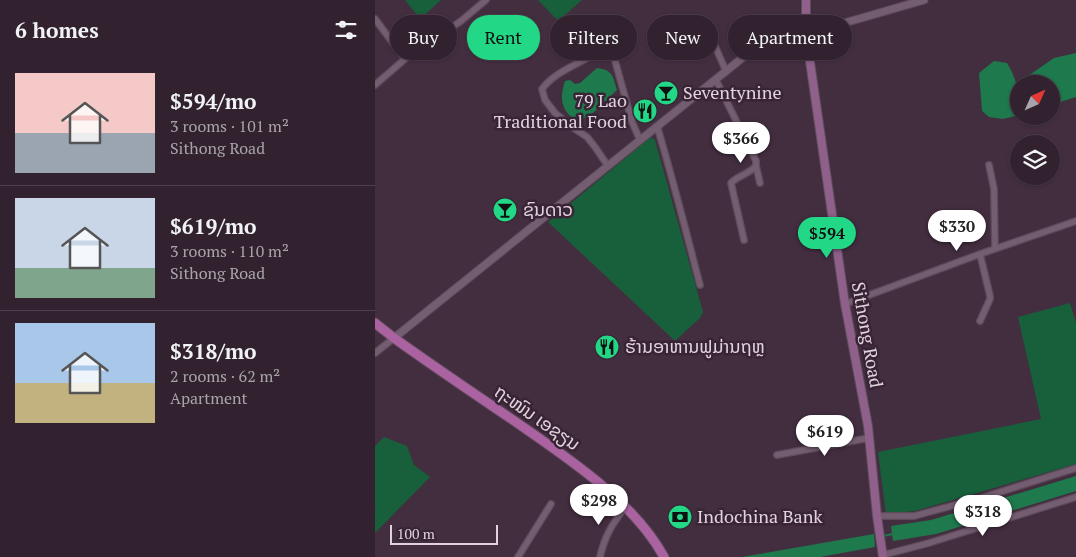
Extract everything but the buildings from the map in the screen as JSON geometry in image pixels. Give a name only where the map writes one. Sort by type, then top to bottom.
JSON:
[{"type":"main road","name":"Sithong Road","points":[[806,0],[806,15]]},
{"type":"main road","name":"Sithong Road","points":[[810,60],[845,304],[869,438],[883,555]]},
{"type":"main road","name":"ຖະໜົນ ເອຊຽນ","points":[[375,323],[609,490],[640,524],[664,557]]},
{"type":"street","points":[[457,24],[486,0]]},
{"type":"street","points":[[852,21],[924,0]]},
{"type":"street","points":[[375,19],[390,39]]},
{"type":"street","points":[[608,166],[587,137],[575,130],[555,113],[545,100],[542,89],[547,82],[602,49],[610,51],[615,57],[632,122],[640,140]]},
{"type":"street","points":[[718,52],[726,70]]},
{"type":"street","points":[[375,85],[404,60]]},
{"type":"street","points":[[375,353],[740,60]]},
{"type":"street","points":[[715,80],[756,161],[760,183]]},
{"type":"street","points":[[657,126],[700,285]]},
{"type":"street","points":[[989,165],[994,189],[995,249]]},
{"type":"street","points":[[744,240],[731,184],[735,179],[756,166]]},
{"type":"street","points":[[845,304],[1076,221]]},
{"type":"street","points":[[980,254],[990,296],[980,320]]},
{"type":"street","points":[[777,455],[869,438]]},
{"type":"street","points":[[877,516],[915,516],[981,498],[1076,468]]},
{"type":"street","points":[[883,555],[929,543],[1076,497]]},
{"type":"street","points":[[518,557],[551,504]]},
{"type":"street","points":[[600,557],[609,530],[625,507]]},
{"type":"shaded area","points":[[405,0],[441,0],[424,15],[417,15]]},
{"type":"shaded area","points":[[538,0],[582,0],[565,15],[552,15]]},
{"type":"shaded area","points":[[1076,53],[1076,97],[1060,102],[1060,75],[1029,75],[1054,58]]},
{"type":"shaded area","points":[[994,61],[1007,63],[1014,75],[1010,75],[1010,117],[1003,119],[989,117],[982,111],[979,73]]},
{"type":"shaded area","points":[[597,68],[606,70],[611,74],[617,90],[594,112],[578,122],[572,118],[563,104],[562,93],[565,81],[570,80],[575,84],[580,83]]},
{"type":"shaded area","points":[[651,137],[655,140],[703,312],[700,318],[675,341],[548,222]]},
{"type":"shaded area","points":[[1070,303],[1076,323],[1076,464],[915,511],[886,514],[878,452],[1041,419],[1018,317]]},
{"type":"shaded area","points":[[384,437],[407,446],[414,465],[430,477],[375,533],[375,507],[377,508],[375,506],[375,446]]},
{"type":"shaded area","points":[[1076,476],[1076,491],[936,534],[893,541],[891,526],[931,520]]},
{"type":"shaded area","points":[[874,534],[875,547],[820,557],[742,557]]},
{"type":"waterway","points":[[883,536],[893,534]]},
{"type":"place","name":"Seventynine","points":[[666,93]]},
{"type":"place","name":"79 Lao Traditional Food","points":[[645,111]]},
{"type":"place","name":"ຊົນດາວ","points":[[505,210]]},
{"type":"place","name":"ຮ້ານອາຫານຟູມ່ານຖຫຼ","points":[[607,347]]},
{"type":"place","name":"Indochina Bank","points":[[680,517]]}]
